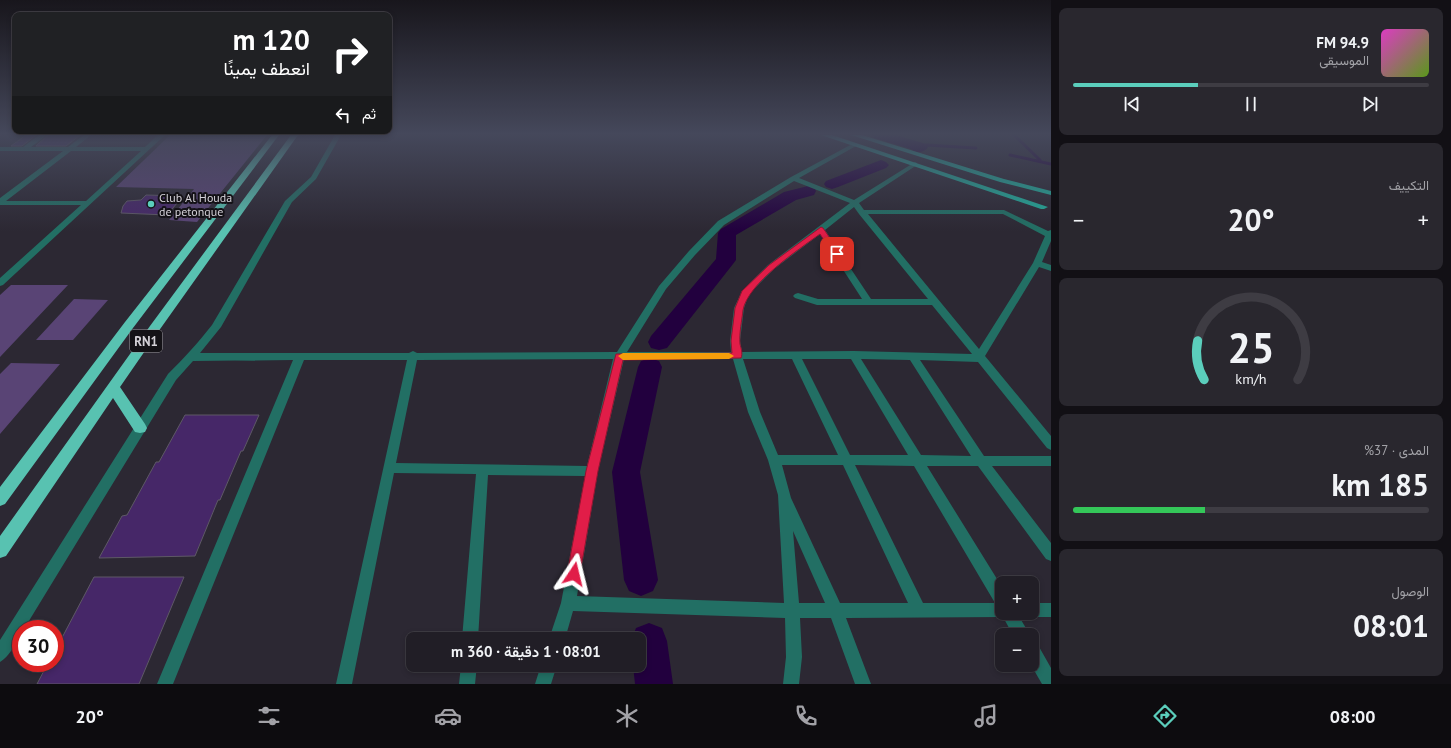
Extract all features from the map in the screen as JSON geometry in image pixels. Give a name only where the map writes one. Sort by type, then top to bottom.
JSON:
[{"type":"highway","name":"RN1","points":[[0,499],[134,318],[251,167]]},
{"type":"highway","name":"RN1","points":[[0,550],[114,387],[272,167]]},
{"type":"highway","points":[[114,387],[140,428]]},
{"type":"main road","points":[[924,167],[1044,207],[1051,212]]},
{"type":"main road","points":[[956,167],[1051,194]]},
{"type":"main road","points":[[1044,207],[1041,200],[1042,197],[1051,194]]},
{"type":"street","points":[[0,203],[48,167]]},
{"type":"street","points":[[0,283],[127,167]]},
{"type":"street","points":[[0,654],[172,377],[189,357],[204,343],[216,327],[289,201],[314,178],[320,167]]},
{"type":"street","points":[[559,632],[568,603],[592,471],[619,356],[662,288],[692,253],[721,223],[813,167]]},
{"type":"street","points":[[864,684],[835,610],[784,495],[774,460],[754,412],[737,356],[735,341],[739,308],[745,293],[772,267],[821,230],[858,208],[911,167]]},
{"type":"street","points":[[793,178],[858,208],[1004,212],[1050,234],[1037,263],[979,358]]},
{"type":"street","points":[[0,203],[88,203]]},
{"type":"street","points":[[858,208],[1051,445]]},
{"type":"street","points":[[821,230],[869,303]]},
{"type":"street","points":[[1037,263],[1051,268]]},
{"type":"street","points":[[798,296],[817,302],[934,302]]},
{"type":"street","points":[[189,357],[412,355],[854,355],[979,358]]},
{"type":"street","points":[[344,684],[412,355]]},
{"type":"street","points":[[854,355],[916,461],[995,591]]},
{"type":"street","points":[[796,356],[919,610]]},
{"type":"street","points":[[165,684],[300,357]]},
{"type":"street","points":[[913,357],[981,462],[1051,554]]},
{"type":"street","points":[[774,460],[981,462],[1051,461]]},
{"type":"street","points":[[389,468],[592,471]]},
{"type":"street","points":[[470,632],[482,470]]},
{"type":"street","points":[[784,495],[794,658],[791,684]]},
{"type":"street","points":[[568,603],[792,610],[995,610]]},
{"type":"street","points":[[1039,610],[1051,610]]},
{"type":"street","points":[[1039,663],[1051,683]]},
{"type":"street","points":[[468,684],[469,672]]},
{"type":"street","points":[[543,684],[547,672]]},
{"type":"shaded area","points":[[137,167],[241,167],[197,222],[169,220],[194,189],[116,187]]},
{"type":"shaded area","points":[[11,285],[68,285],[0,357],[0,295]]},
{"type":"shaded area","points":[[74,299],[108,300],[73,340],[36,340]]},
{"type":"shaded area","points":[[11,363],[60,364],[0,434],[0,374]]},
{"type":"building","name":"Club Al Houda de petonque","points":[[146,195],[183,196],[167,215],[121,213],[123,206],[127,201],[141,200]]},
{"type":"building","points":[[185,415],[259,415],[243,451],[241,451],[220,500],[218,500],[195,556],[99,558],[122,516],[127,515],[156,462],[159,462]]},
{"type":"building","points":[[94,577],[184,577],[139,684],[37,684],[43,672],[64,672],[64,634]]},
{"type":"waterway","points":[[832,184],[876,167]]},
{"type":"waterway","points":[[659,342],[726,260],[727,233],[790,196],[808,191]]},
{"type":"waterway","points":[[641,580],[626,472],[650,367]]},
{"type":"waterway","points":[[649,641],[654,684]]},
{"type":"slow traffic","points":[[623,356],[729,356]]},
{"type":"place","name":"Club Al Houda de petonque","points":[[151,204]]},
{"type":"route","points":[[574,574],[600,432],[619,356],[737,356],[735,341],[739,308],[745,293],[772,267],[821,230],[837,254]]}]
